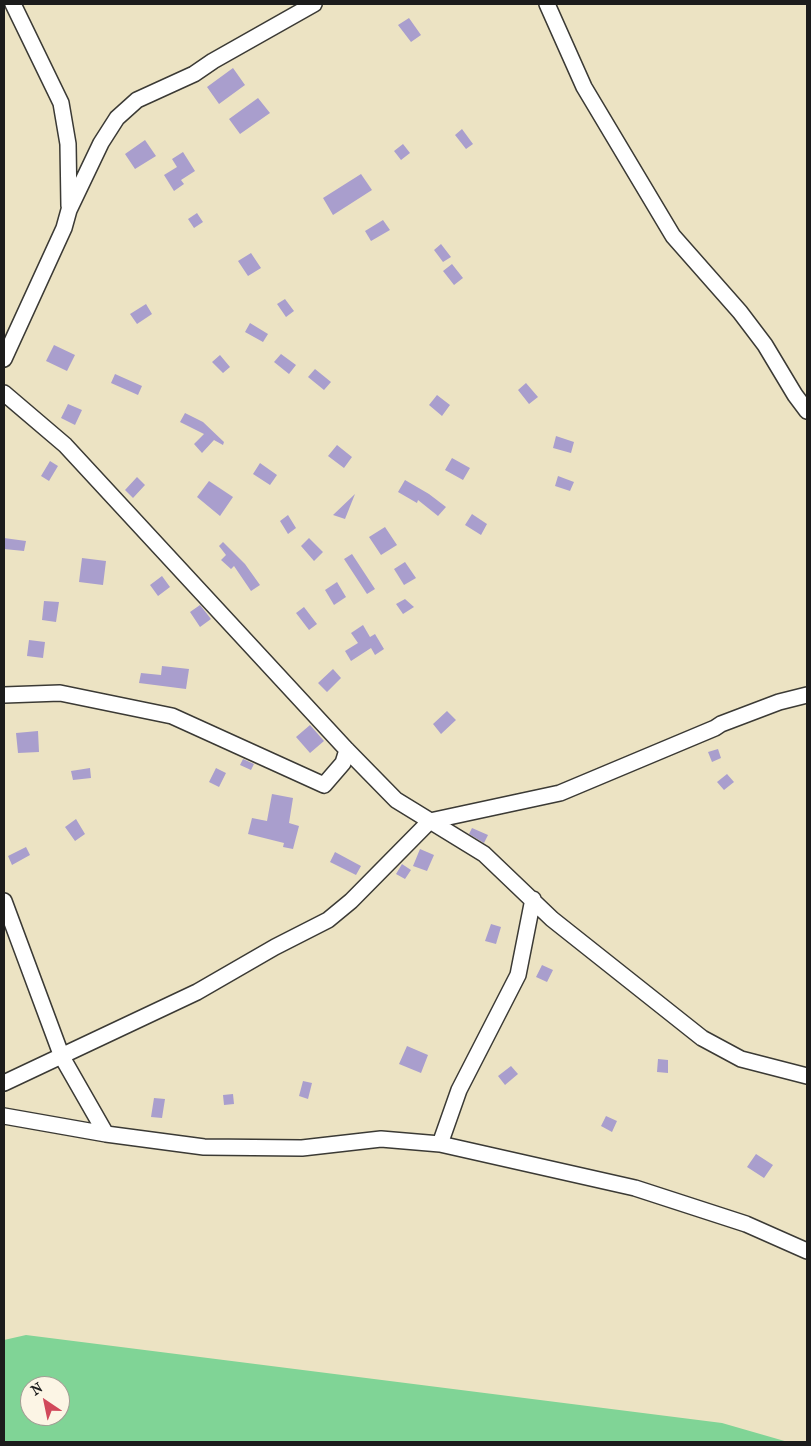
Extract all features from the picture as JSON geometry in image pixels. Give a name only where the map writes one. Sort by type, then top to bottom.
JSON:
[{"type":"street","points":[[13,4],[61,103],[68,144],[69,210]]},
{"type":"street","points":[[4,359],[64,228],[69,210],[101,143],[117,118],[137,100],[194,74],[213,61],[314,4]]},
{"type":"street","points":[[547,4],[584,87],[673,236],[740,312],[766,345],[795,395],[807,411]]},
{"type":"street","points":[[4,392],[65,445],[347,750],[396,800],[484,854],[552,919],[702,1038],[741,1059],[807,1076]]},
{"type":"street","points":[[4,695],[60,693],[172,716],[324,785],[343,763],[347,750]]},
{"type":"street","points":[[4,1084],[197,992],[274,947],[328,920],[351,901],[430,821],[560,793],[721,724],[779,702],[807,695]]},
{"type":"street","points":[[440,1144],[459,1090],[518,975],[533,899]]},
{"type":"street","points":[[4,901],[62,1057],[106,1134]]},
{"type":"street","points":[[4,1116],[106,1134],[204,1146],[302,1148],[381,1139],[440,1144],[635,1188],[746,1224],[807,1251]]},
{"type":"green space","points":[[26,1335],[722,1423],[788,1442],[4,1442],[4,1340]]},
{"type":"building","points":[[409,18],[421,35],[411,42],[398,25]]},
{"type":"building","points":[[233,68],[245,85],[219,104],[207,87]]},
{"type":"building","points":[[258,98],[270,113],[240,134],[229,119]]},
{"type":"building","points":[[462,129],[473,144],[466,149],[455,135]]},
{"type":"building","points":[[145,140],[156,156],[135,169],[125,154]]},
{"type":"building","points":[[403,144],[410,153],[401,160],[394,151]]},
{"type":"building","points":[[183,152],[195,171],[181,180],[184,184],[174,191],[164,175],[177,167],[172,159]]},
{"type":"building","points":[[361,174],[372,190],[333,215],[323,198]]},
{"type":"building","points":[[197,213],[203,222],[194,228],[188,219]]},
{"type":"building","points":[[383,220],[390,230],[371,241],[365,231]]},
{"type":"building","points":[[441,244],[451,257],[443,262],[434,250]]},
{"type":"building","points":[[251,253],[261,268],[248,276],[238,261]]},
{"type":"building","points":[[452,264],[463,278],[454,285],[443,271]]},
{"type":"building","points":[[285,299],[294,311],[286,317],[277,304]]},
{"type":"building","points":[[146,304],[152,314],[137,324],[130,314]]},
{"type":"building","points":[[250,323],[268,334],[263,342],[245,332]]},
{"type":"building","points":[[54,345],[75,355],[67,371],[46,361]]},
{"type":"building","points":[[281,354],[296,365],[289,374],[274,362]]},
{"type":"building","points":[[220,355],[230,367],[223,373],[212,362]]},
{"type":"building","points":[[315,369],[331,382],[324,390],[308,377]]},
{"type":"building","points":[[115,374],[142,386],[138,395],[111,383]]},
{"type":"building","points":[[526,383],[538,397],[529,404],[518,390]]},
{"type":"building","points":[[437,395],[450,405],[442,416],[429,405]]},
{"type":"building","points":[[68,404],[82,410],[75,425],[61,418]]},
{"type":"building","points":[[185,413],[203,422],[224,442],[223,445],[214,440],[202,453],[194,444],[204,434],[180,422]]},
{"type":"building","points":[[556,436],[574,442],[571,453],[553,448]]},
{"type":"building","points":[[337,445],[352,457],[344,468],[328,456]]},
{"type":"building","points":[[452,458],[470,468],[463,480],[445,470]]},
{"type":"building","points":[[50,461],[58,466],[49,481],[41,476]]},
{"type":"building","points":[[260,463],[277,475],[270,485],[253,474]]},
{"type":"building","points":[[558,476],[574,482],[570,491],[555,486]]},
{"type":"building","points":[[137,477],[145,485],[133,498],[125,490]]},
{"type":"building","points":[[405,480],[429,494],[446,507],[438,516],[418,500],[417,503],[398,492]]},
{"type":"building","points":[[209,481],[233,497],[220,516],[197,497]]},
{"type":"building","points":[[355,494],[345,519],[333,515]]},
{"type":"building","points":[[472,514],[487,524],[481,535],[465,525]]},
{"type":"building","points":[[288,515],[296,528],[288,534],[280,521]]},
{"type":"building","points":[[385,527],[397,545],[381,555],[369,537]]},
{"type":"building","points":[[4,538],[26,541],[24,551],[4,549]]},
{"type":"building","points":[[309,538],[323,552],[314,561],[301,546]]},
{"type":"building","points":[[223,542],[245,564],[260,585],[251,591],[234,566],[231,569],[221,560],[226,555],[219,546]]},
{"type":"building","points":[[352,554],[375,589],[367,594],[344,559]]},
{"type":"building","points":[[82,558],[106,561],[103,585],[79,582]]},
{"type":"building","points":[[405,562],[416,578],[404,585],[394,569]]},
{"type":"building","points":[[162,576],[170,587],[158,596],[150,585]]},
{"type":"building","points":[[337,582],[346,597],[334,605],[325,590]]},
{"type":"building","points":[[405,599],[414,607],[403,614],[396,604]]},
{"type":"building","points":[[44,601],[59,602],[56,622],[42,620]]},
{"type":"building","points":[[200,605],[211,619],[200,627],[190,612]]},
{"type":"building","points":[[304,607],[317,624],[309,630],[296,613]]},
{"type":"building","points":[[363,625],[370,637],[375,634],[384,649],[375,655],[371,648],[351,661],[345,651],[358,643],[351,633]]},
{"type":"building","points":[[29,640],[45,642],[43,658],[27,656]]},
{"type":"building","points":[[162,666],[189,669],[186,689],[139,683],[141,673],[161,675]]},
{"type":"building","points":[[333,669],[341,678],[327,692],[318,683]]},
{"type":"building","points":[[447,711],[456,720],[441,734],[433,724]]},
{"type":"building","points":[[310,725],[324,741],[310,753],[296,737]]},
{"type":"building","points":[[38,731],[39,752],[18,753],[16,733]]},
{"type":"building","points":[[718,749],[721,758],[712,762],[708,752]]},
{"type":"building","points":[[243,759],[254,764],[251,770],[240,765]]},
{"type":"building","points":[[90,768],[91,778],[73,780],[71,771]]},
{"type":"building","points":[[216,768],[226,773],[219,787],[209,782]]},
{"type":"building","points":[[727,774],[734,782],[724,790],[717,782]]},
{"type":"building","points":[[272,794],[293,798],[289,823],[299,826],[293,849],[283,847],[284,843],[248,834],[252,818],[267,821]]},
{"type":"building","points":[[76,819],[85,834],[75,841],[65,827]]},
{"type":"building","points":[[472,828],[488,835],[484,843],[469,834]]},
{"type":"building","points":[[26,847],[30,855],[12,865],[8,856]]},
{"type":"building","points":[[420,849],[434,855],[427,871],[413,866]]},
{"type":"building","points":[[335,852],[361,866],[356,875],[330,862]]},
{"type":"building","points":[[402,864],[411,870],[405,879],[396,874]]},
{"type":"building","points":[[491,924],[501,927],[496,944],[485,941]]},
{"type":"building","points":[[542,965],[553,970],[547,982],[536,977]]},
{"type":"building","points":[[407,1046],[428,1055],[421,1073],[399,1064]]},
{"type":"building","points":[[658,1059],[668,1060],[668,1073],[657,1072]]},
{"type":"building","points":[[511,1066],[518,1074],[505,1085],[498,1076]]},
{"type":"building","points":[[303,1081],[312,1083],[308,1099],[299,1096]]},
{"type":"building","points":[[233,1094],[234,1104],[224,1105],[223,1095]]},
{"type":"building","points":[[154,1098],[165,1099],[162,1118],[151,1117]]},
{"type":"building","points":[[606,1116],[617,1121],[612,1132],[601,1126]]},
{"type":"building","points":[[756,1154],[773,1165],[764,1178],[747,1167]]}]
